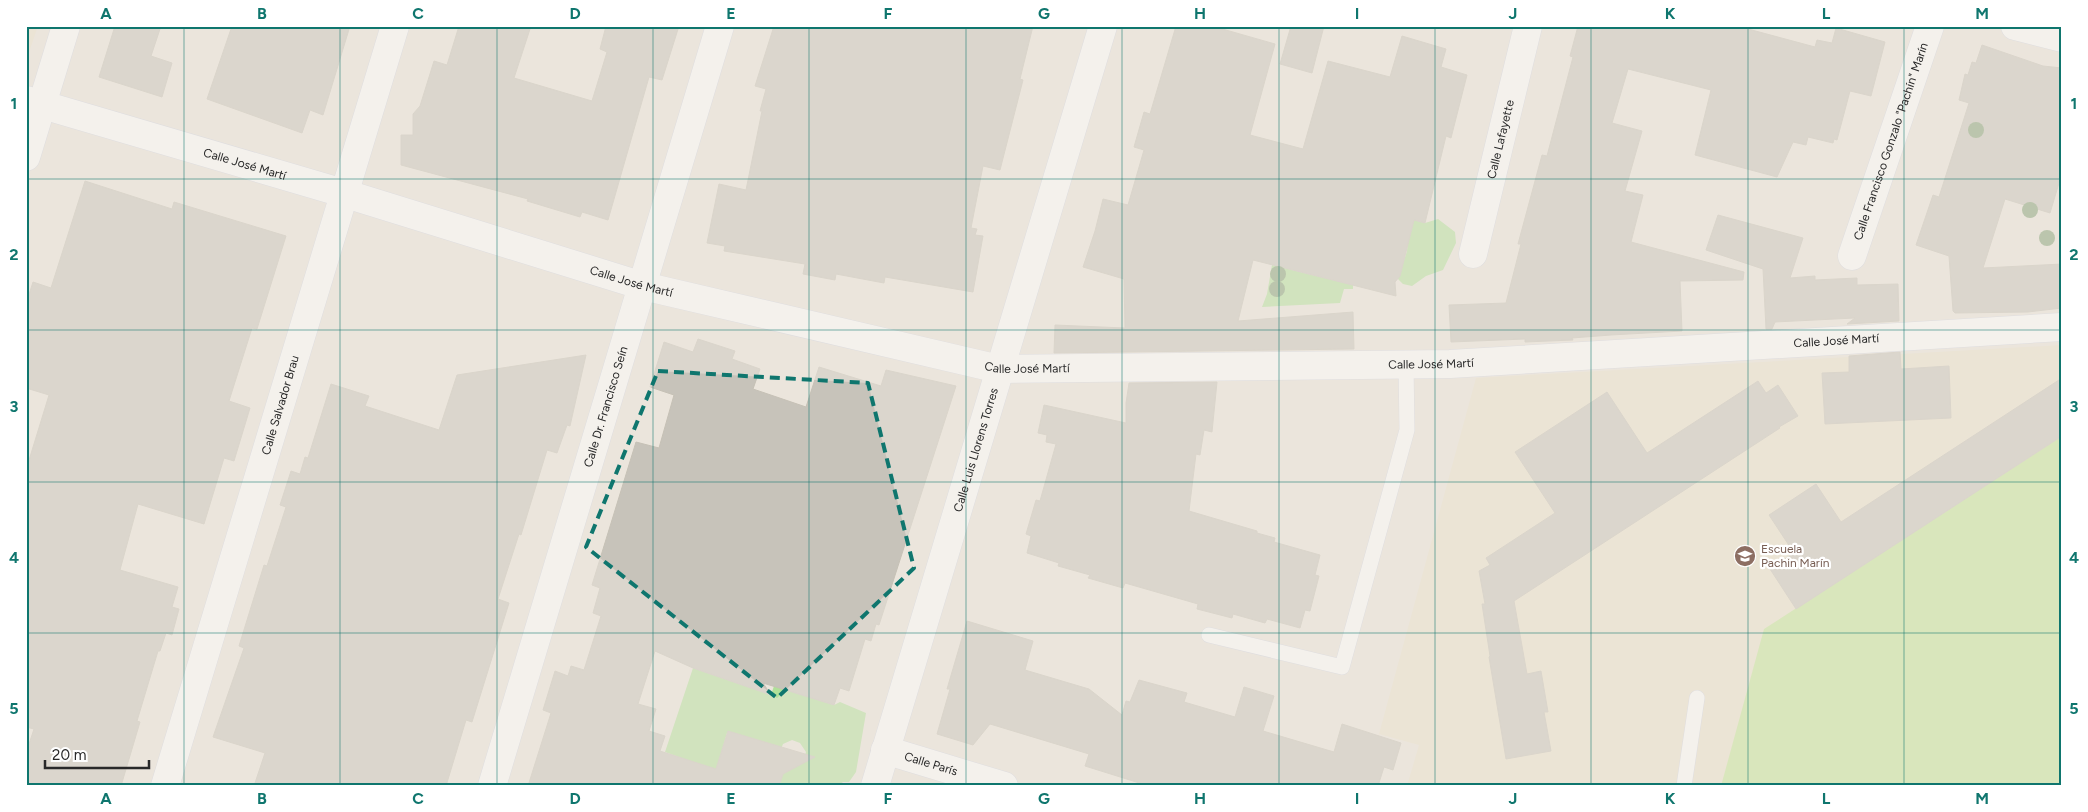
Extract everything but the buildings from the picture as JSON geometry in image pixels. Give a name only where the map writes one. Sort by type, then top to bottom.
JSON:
[{"type":"street","points":[[26,156],[34,102],[66,26]]},
{"type":"street","name":"Calle Salvador Brau","points":[[165,786],[395,26]]},
{"type":"street","name":"Calle Dr. Francisco Seín","points":[[492,786],[720,26]]},
{"type":"street","name":"Calle Luis Llorens Torres","points":[[874,786],[1103,26]]},
{"type":"street","name":"Calle Lafayette","points":[[1473,254],[1528,26]]},
{"type":"street","name":"Calle Francisco Gonzalo \"Pachín\" Marín","points":[[1852,256],[1930,26]]},
{"type":"street","points":[[2015,26],[2062,38]]},
{"type":"street","name":"Calle José Martí","points":[[34,102],[344,193],[643,286],[999,369],[1470,363],[2062,327]]},
{"type":"street","name":"Calle París","points":[[885,750],[1004,786]]},
{"type":"lane","points":[[1209,635],[1342,667],[1407,430],[1406,365]]},
{"type":"lane","points":[[1684,786],[1697,698]]},
{"type":"highlighted area","points":[[658,371],[868,383],[914,568],[777,698],[586,547]]},
{"type":"shaded area","points":[[26,26],[38,26],[26,61]]},
{"type":"shaded area","name":"Escuela Pachin Marín","points":[[2062,345],[2062,786],[1407,786],[1419,745],[1379,734],[1476,378]]},
{"type":"green space","points":[[1410,219],[1425,223],[1438,219],[1455,232],[1456,243],[1443,270],[1426,276],[1412,286],[1403,284],[1398,279],[1407,251]]},
{"type":"green space","points":[[1272,265],[1353,285],[1353,289],[1344,289],[1340,303],[1262,307],[1267,294]]},
{"type":"green space","points":[[2062,436],[2062,786],[1721,786],[1764,629]]},
{"type":"green space","points":[[693,668],[771,695],[774,686],[834,705],[840,702],[866,713],[856,772],[849,782],[843,782],[838,786],[779,786],[785,766],[802,764],[806,752],[800,743],[792,740],[783,744],[781,749],[727,733],[712,784],[678,781],[684,759],[665,752]]},
{"type":"place","name":"Escuela Pachin Marín","points":[[1745,556]]}]
